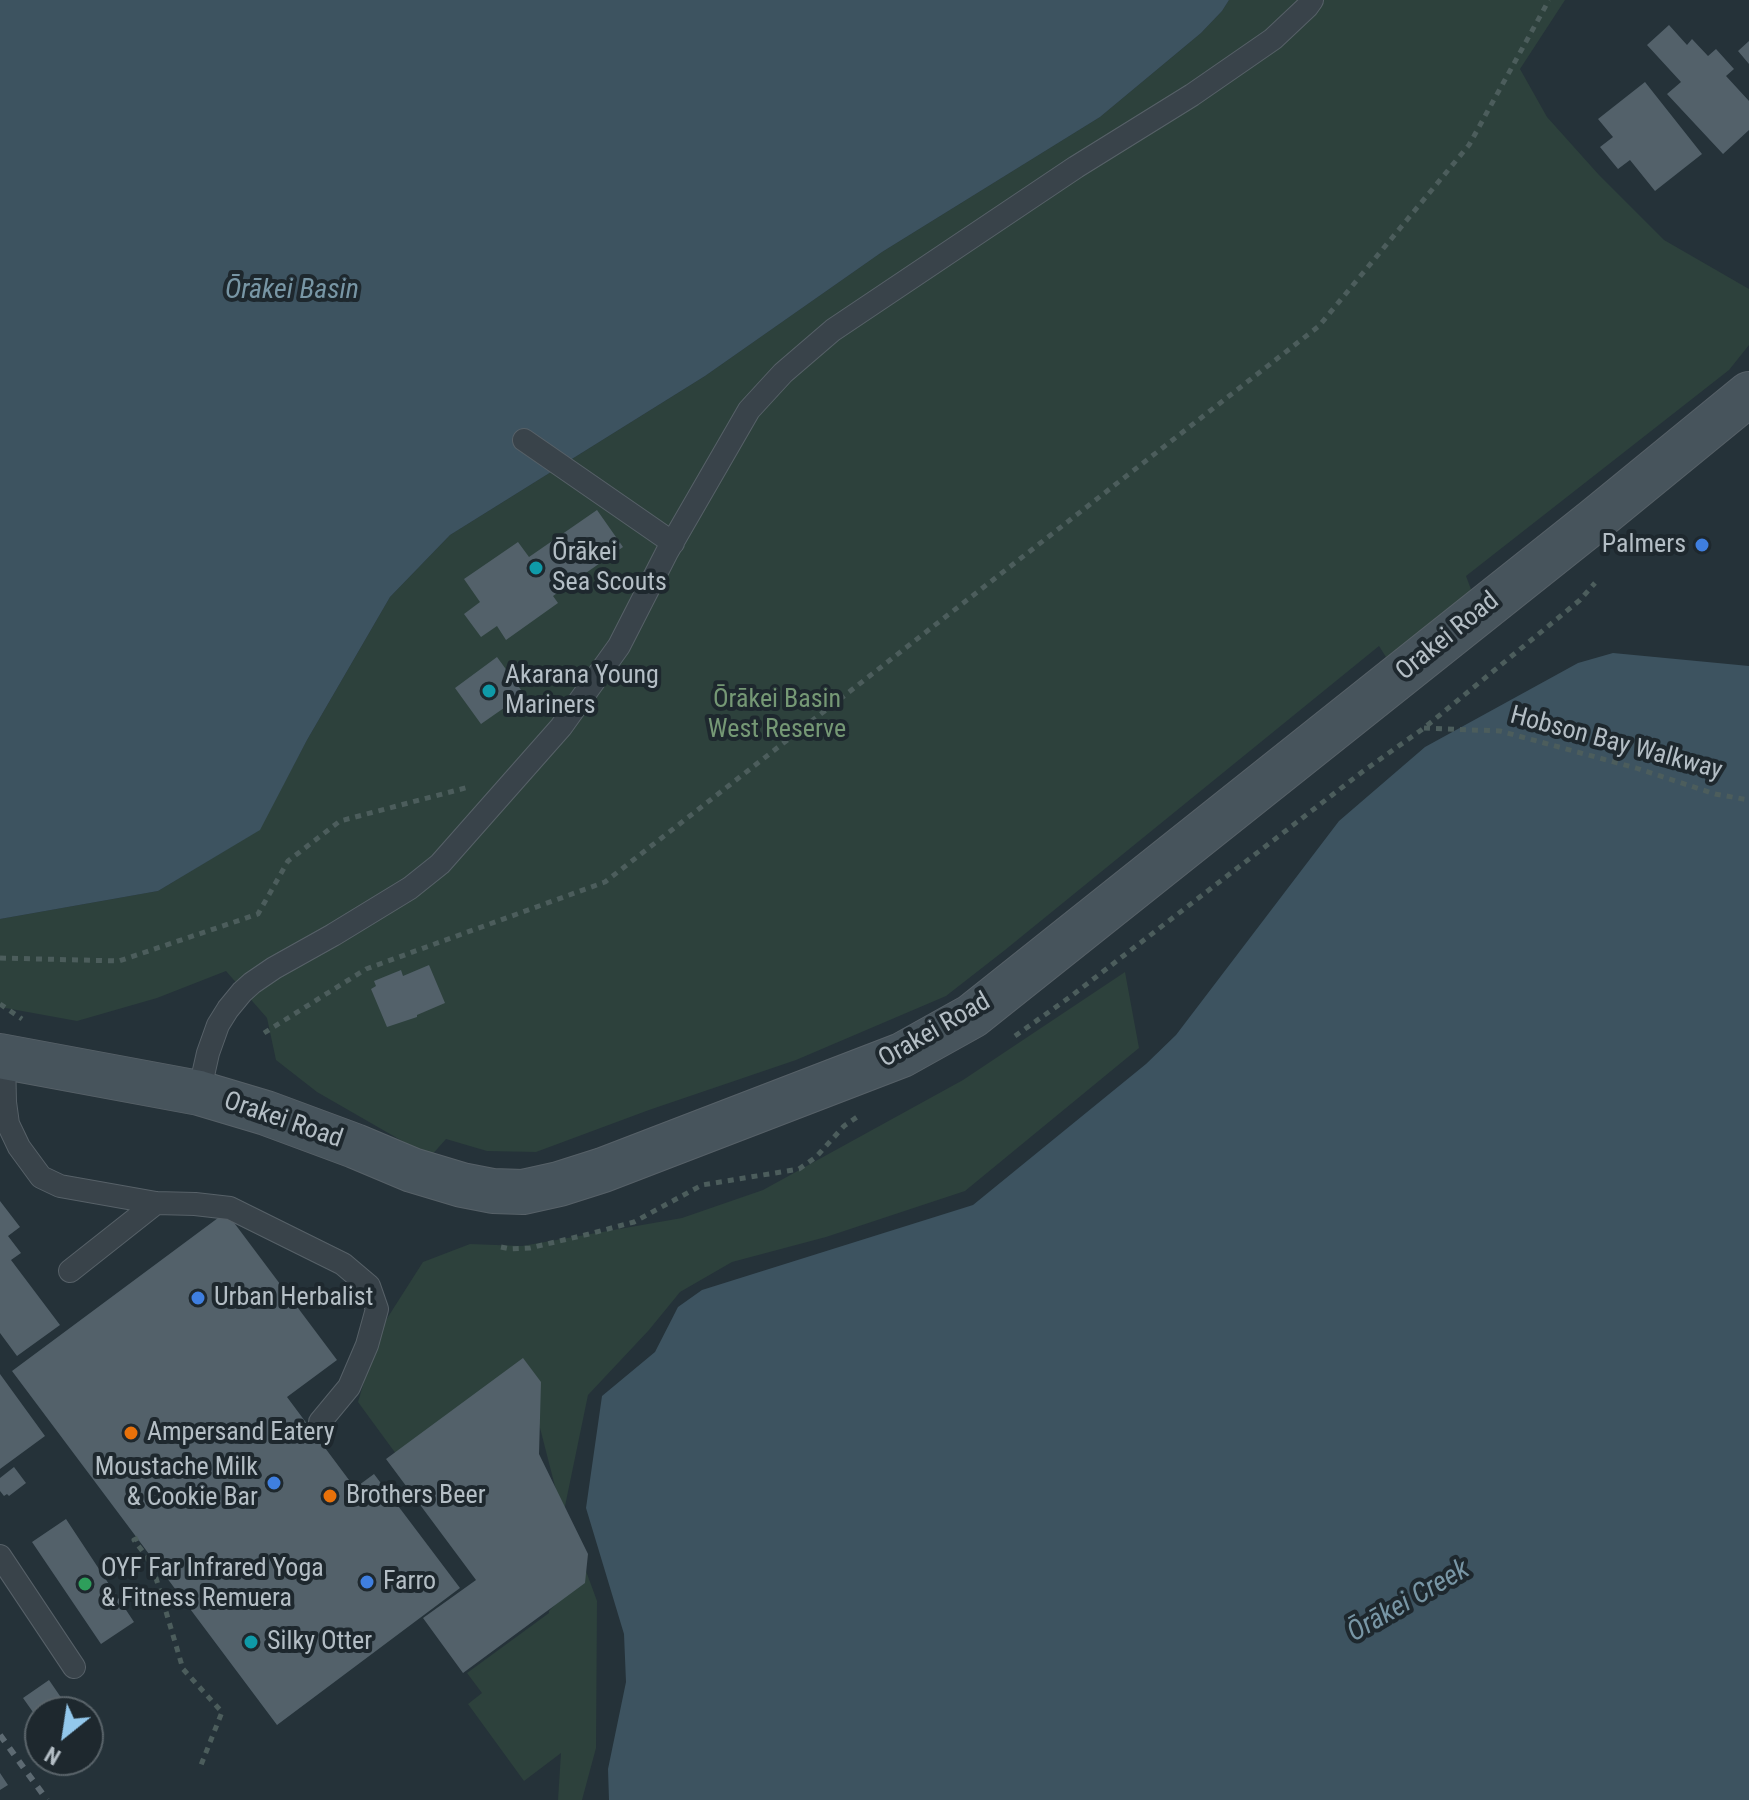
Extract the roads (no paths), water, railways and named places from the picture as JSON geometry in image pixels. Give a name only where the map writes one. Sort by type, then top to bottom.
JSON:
[{"type":"main road","name":"Orakei Road","points":[[11,1046],[266,1113],[412,1170],[462,1185],[493,1191],[523,1192],[603,1170],[902,1055],[972,1016],[1749,394]]},
{"type":"lane","points":[[199,1093],[218,1025],[242,992],[274,968],[410,888],[440,864],[561,727],[619,646],[749,410],[783,373],[833,330],[1273,39],[1312,0]]},
{"type":"lane","points":[[524,440],[673,543]]},
{"type":"lane","points":[[11,1046],[5,1102],[6,1132],[41,1177],[60,1186],[156,1203],[230,1208],[343,1264],[369,1286],[377,1309],[367,1345],[349,1387],[320,1422]]},
{"type":"lane","points":[[70,1271],[156,1203]]},
{"type":"lane","points":[[0,1556],[74,1667]]},
{"type":"water","name":"Ōrākei Basin","points":[[0,0],[1229,0],[1201,33],[1100,117],[882,252],[705,376],[450,535],[390,597],[307,740],[260,830],[158,891],[0,919]]},
{"type":"water","name":"Ōrākei Creek","points":[[1613,653],[1749,666],[1749,1800],[609,1800],[608,1769],[626,1682],[624,1634],[586,1508],[602,1396],[655,1352],[678,1307],[702,1290],[973,1205],[1146,1064],[1176,1035],[1339,821],[1425,747],[1578,663]]},
{"type":"railway","points":[[0,1735],[47,1800]]},
{"type":"place","name":"Palmers","points":[[1702,545]]},
{"type":"place","name":"Ōrākei Sea Scouts","points":[[536,568]]},
{"type":"place","name":"Akarana Young Mariners","points":[[489,691]]},
{"type":"place","name":"Urban Herbalist","points":[[198,1298]]},
{"type":"place","name":"Ampersand Eatery","points":[[131,1433]]},
{"type":"place","name":"Moustache Milk & Cookie Bar","points":[[274,1483]]},
{"type":"place","name":"Brothers Beer","points":[[330,1496]]},
{"type":"place","name":"Farro","points":[[367,1582]]},
{"type":"place","name":"OYF Far Infrared Yoga & Fitness Remuera","points":[[85,1584]]},
{"type":"place","name":"Silky Otter","points":[[251,1642]]},
{"type":"park label","name":"Ōrākei Basin West Reserve","points":[[777,715]]}]
